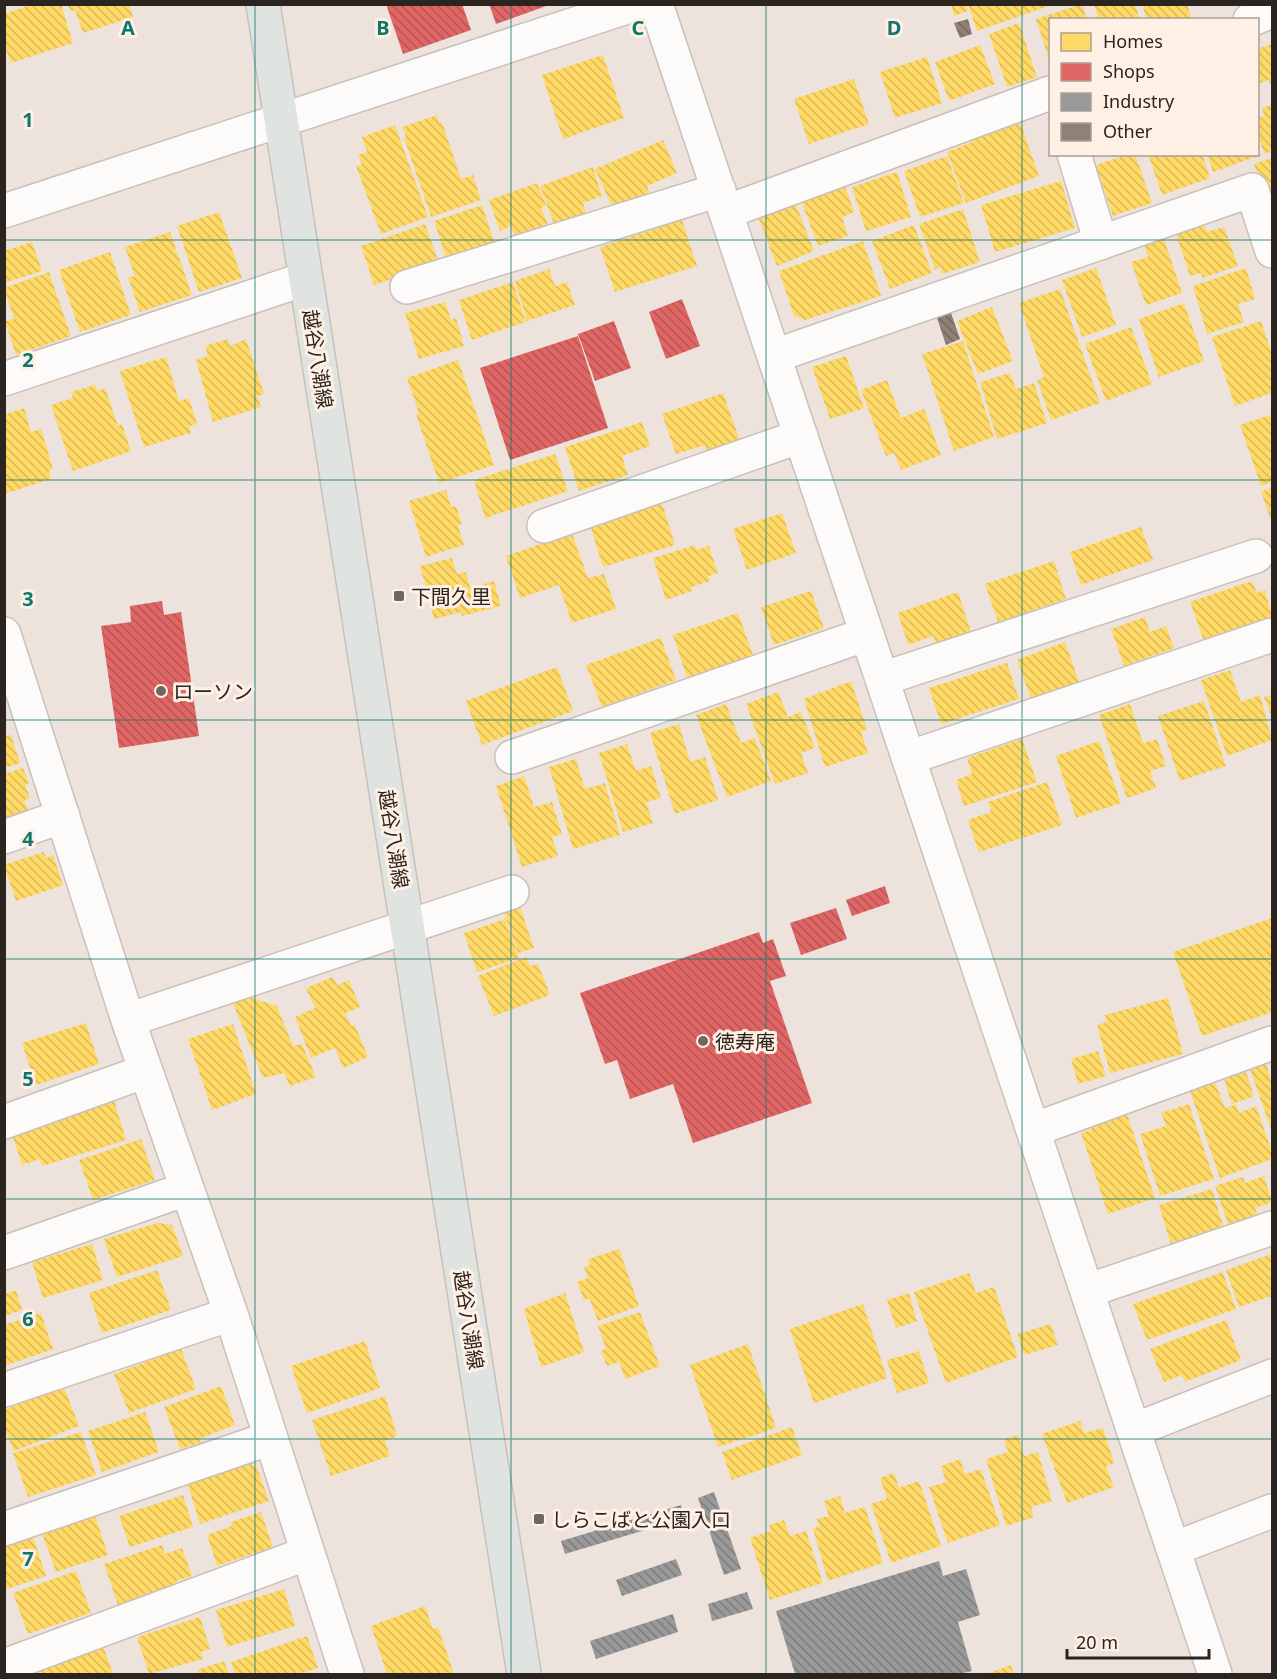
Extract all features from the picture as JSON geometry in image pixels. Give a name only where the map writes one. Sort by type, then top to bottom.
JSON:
[{"type":"main road","name":"越谷八潮線","points":[[263,4],[524,1674]]},
{"type":"street","points":[[4,211],[636,4]]},
{"type":"street","points":[[656,4],[1215,1674]]},
{"type":"street","points":[[1255,18],[1272,11]]},
{"type":"street","points":[[407,287],[722,201],[1049,93]]},
{"type":"street","points":[[1075,156],[1101,243]]},
{"type":"street","points":[[774,356],[1252,190],[1272,251]]},
{"type":"street","points":[[4,379],[305,279]]},
{"type":"street","points":[[544,526],[801,436]]},
{"type":"street","points":[[882,679],[1256,556]]},
{"type":"street","points":[[4,634],[13,693],[63,816],[128,1020],[231,1314],[347,1674]]},
{"type":"street","points":[[512,757],[867,634]]},
{"type":"street","points":[[908,758],[1272,635]]},
{"type":"street","points":[[4,837],[63,816]]},
{"type":"street","points":[[128,1020],[512,892]]},
{"type":"street","points":[[1034,1130],[1272,1043]]},
{"type":"street","points":[[4,1122],[146,1071]]},
{"type":"street","points":[[4,1253],[186,1189]]},
{"type":"street","points":[[1087,1291],[1272,1228]]},
{"type":"street","points":[[4,1390],[231,1314]]},
{"type":"street","points":[[1134,1430],[1272,1376]]},
{"type":"street","points":[[4,1529],[271,1438]]},
{"type":"street","points":[[1173,1549],[1272,1511]]},
{"type":"street","points":[[4,1666],[308,1553]]},
{"type":"building: Homes","points":[[33,4],[61,4],[73,43],[11,63],[4,44],[4,14]]},
{"type":"building: Homes","points":[[68,4],[129,4],[133,17],[83,33],[75,10],[70,11]]},
{"type":"building: Homes","points":[[951,4],[966,4],[968,11],[954,16]]},
{"type":"building: Homes","points":[[968,4],[1052,4],[1052,5],[977,31]]},
{"type":"building: Homes","points":[[1082,4],[1086,18],[1049,18],[1049,59],[1036,19]]},
{"type":"building: Homes","points":[[1094,4],[1135,4],[1139,18],[1098,18]]},
{"type":"building: Homes","points":[[1142,4],[1187,4],[1191,18],[1146,18]]},
{"type":"building: Homes","points":[[1019,23],[1037,77],[1007,87],[989,34]]},
{"type":"building: Homes","points":[[1272,44],[1272,88],[1269,80],[1259,84],[1259,49]]},
{"type":"building: Homes","points":[[980,45],[995,84],[949,101],[935,62]]},
{"type":"building: Homes","points":[[603,55],[624,118],[563,139],[542,75]]},
{"type":"building: Homes","points":[[927,57],[942,103],[895,118],[880,72]]},
{"type":"building: Homes","points":[[854,79],[869,124],[809,144],[794,99]]},
{"type":"building: Homes","points":[[1272,105],[1272,151],[1264,154],[1259,136],[1259,118],[1264,116],[1262,108]]},
{"type":"building: Homes","points":[[437,115],[439,123],[442,122],[461,179],[473,175],[481,200],[431,217],[402,127]]},
{"type":"building: Homes","points":[[1019,119],[1039,176],[966,203],[947,152],[972,142],[970,137]]},
{"type":"building: Homes","points":[[395,125],[428,217],[381,234],[356,166],[362,165],[358,155],[367,152],[362,137]]},
{"type":"building: Homes","points":[[663,140],[677,173],[647,186],[650,195],[614,211],[595,169]]},
{"type":"building: Homes","points":[[947,156],[964,203],[920,217],[904,171]]},
{"type":"building: Homes","points":[[1123,156],[1136,156],[1152,203],[1113,216],[1096,165]]},
{"type":"building: Homes","points":[[1149,156],[1203,156],[1210,178],[1162,195]]},
{"type":"building: Homes","points":[[1208,156],[1258,156],[1213,172]]},
{"type":"building: Homes","points":[[1272,158],[1272,210],[1270,210],[1254,164]]},
{"type":"building: Homes","points":[[593,167],[602,196],[583,203],[586,213],[554,224],[540,186]]},
{"type":"building: Homes","points":[[897,172],[911,217],[866,231],[852,187]]},
{"type":"building: Homes","points":[[843,180],[854,212],[842,217],[848,236],[818,246],[801,200]]},
{"type":"building: Homes","points":[[1061,181],[1075,228],[995,252],[981,205]]},
{"type":"building: Homes","points":[[537,183],[546,205],[541,208],[548,224],[515,237],[511,226],[500,231],[489,200]]},
{"type":"building: Homes","points":[[795,202],[814,251],[777,266],[758,217]]},
{"type":"building: Homes","points":[[482,205],[495,244],[447,261],[434,221]]},
{"type":"building: Homes","points":[[963,209],[980,262],[942,274],[941,267],[935,270],[919,224]]},
{"type":"building: Homes","points":[[219,212],[242,278],[199,292],[177,226]]},
{"type":"building: Homes","points":[[682,220],[697,266],[615,292],[600,247]]},
{"type":"building: Homes","points":[[425,224],[439,263],[374,285],[361,246]]},
{"type":"building: Homes","points":[[1204,224],[1207,232],[1224,227],[1238,266],[1203,278],[1201,273],[1190,276],[1176,234]]},
{"type":"building: Homes","points":[[914,225],[932,273],[890,289],[872,241]]},
{"type":"building: Homes","points":[[170,232],[192,295],[140,312],[128,277],[135,276],[125,247]]},
{"type":"building: Homes","points":[[1164,239],[1182,293],[1146,305],[1131,262],[1148,257],[1144,245]]},
{"type":"building: Homes","points":[[863,241],[881,296],[805,320],[794,316],[779,271]]},
{"type":"building: Homes","points":[[32,242],[42,271],[4,283],[4,251]]},
{"type":"building: Homes","points":[[110,252],[131,315],[80,332],[59,270]]},
{"type":"building: Homes","points":[[1096,268],[1116,325],[1082,337],[1062,280]]},
{"type":"building: Homes","points":[[1246,268],[1255,299],[1238,304],[1244,322],[1207,334],[1193,286]]},
{"type":"building: Homes","points":[[549,269],[555,286],[567,282],[575,305],[527,321],[515,281]]},
{"type":"building: Homes","points":[[49,272],[71,336],[16,355],[5,321],[14,319],[4,288]]},
{"type":"building: Homes","points":[[513,282],[526,322],[472,340],[459,300]]},
{"type":"building: Homes","points":[[1060,289],[1100,403],[1051,420],[1037,380],[1044,377],[1019,303]]},
{"type":"building: Homes","points":[[445,302],[451,320],[456,318],[464,346],[419,359],[405,313]]},
{"type":"building: Homes","points":[[1184,303],[1204,361],[1159,377],[1139,319]]},
{"type":"building: Homes","points":[[992,307],[1013,361],[978,374],[957,321]]},
{"type":"building: Homes","points":[[1261,321],[1272,354],[1272,393],[1235,406],[1212,337]]},
{"type":"building: Homes","points":[[1131,327],[1152,384],[1106,401],[1085,344]]},
{"type":"building: Homes","points":[[228,339],[230,346],[246,339],[264,394],[257,396],[261,407],[213,422],[196,360],[208,356],[205,346]]},
{"type":"building: Homes","points":[[963,341],[994,437],[954,451],[922,354]]},
{"type":"building: Homes","points":[[846,356],[864,408],[830,419],[812,367]]},
{"type":"building: Homes","points":[[166,357],[179,401],[189,398],[197,424],[189,426],[191,433],[144,447],[120,371]]},
{"type":"building: Homes","points":[[458,360],[494,465],[439,483],[416,414],[419,413],[407,378]]},
{"type":"building: Homes","points":[[1010,373],[1016,389],[1034,383],[1047,423],[997,439],[980,382]]},
{"type":"building: Homes","points":[[887,380],[901,418],[924,409],[941,455],[901,470],[894,453],[886,456],[861,390]]},
{"type":"building: Homes","points":[[95,385],[97,391],[105,388],[118,426],[122,424],[131,451],[73,471],[51,405],[73,398],[71,392]]},
{"type":"building: Homes","points":[[723,393],[740,441],[707,452],[705,445],[676,454],[662,414]]},
{"type":"building: Homes","points":[[24,408],[31,432],[41,429],[53,469],[49,471],[51,479],[4,494],[4,415]]},
{"type":"building: Homes","points":[[1270,415],[1272,421],[1272,482],[1261,486],[1240,425]]},
{"type":"building: Homes","points":[[642,422],[650,446],[622,456],[628,475],[579,491],[565,447]]},
{"type":"building: Homes","points":[[555,454],[568,491],[485,518],[474,480]]},
{"type":"building: Homes","points":[[1272,487],[1272,523],[1261,492]]},
{"type":"building: Homes","points":[[446,490],[451,507],[456,506],[462,524],[458,525],[464,545],[426,557],[409,501]]},
{"type":"building: Homes","points":[[662,503],[675,545],[603,567],[590,525]]},
{"type":"building: Homes","points":[[782,513],[796,553],[747,570],[733,529]]},
{"type":"building: Homes","points":[[1141,527],[1153,560],[1081,585],[1070,552]]},
{"type":"building: Homes","points":[[572,533],[588,578],[604,574],[616,609],[572,623],[559,585],[520,598],[506,556]]},
{"type":"building: Homes","points":[[695,545],[696,550],[709,546],[718,573],[708,576],[710,581],[691,587],[692,591],[666,600],[653,558]]},
{"type":"building: Homes","points":[[452,558],[457,574],[466,572],[470,588],[494,581],[501,606],[462,616],[461,612],[434,619],[420,566]]},
{"type":"building: Homes","points":[[1054,561],[1066,599],[998,622],[985,584]]},
{"type":"building: Homes","points":[[1252,581],[1257,593],[1265,590],[1272,617],[1204,641],[1190,602]]},
{"type":"building: Homes","points":[[811,591],[824,628],[774,645],[761,607]]},
{"type":"building: Homes","points":[[958,592],[971,632],[936,644],[933,636],[908,645],[898,613]]},
{"type":"building: Homes","points":[[738,613],[753,655],[687,678],[673,635]]},
{"type":"building: Homes","points":[[1145,617],[1150,632],[1166,626],[1174,648],[1124,666],[1111,629]]},
{"type":"building: Homes","points":[[661,638],[676,680],[602,707],[586,665]]},
{"type":"building: Homes","points":[[1065,642],[1079,682],[1031,699],[1017,660]]},
{"type":"building: Homes","points":[[1007,663],[1019,699],[941,724],[929,688]]},
{"type":"building: Homes","points":[[557,667],[573,711],[482,745],[466,701]]},
{"type":"building: Homes","points":[[1230,670],[1241,702],[1260,695],[1272,740],[1227,756],[1201,680]]},
{"type":"building: Homes","points":[[851,681],[867,729],[861,732],[868,753],[825,767],[804,699]]},
{"type":"building: Homes","points":[[778,692],[788,717],[801,712],[815,748],[801,753],[808,773],[775,784],[746,704]]},
{"type":"building: Homes","points":[[1272,695],[1272,718],[1264,697]]},
{"type":"building: Homes","points":[[1204,701],[1226,766],[1180,781],[1158,716]]},
{"type":"building: Homes","points":[[726,704],[741,743],[755,738],[771,781],[727,797],[696,715]]},
{"type":"building: Homes","points":[[1130,704],[1143,743],[1157,739],[1166,766],[1150,771],[1156,788],[1127,798],[1099,715]]},
{"type":"building: Homes","points":[[679,724],[690,762],[705,757],[718,800],[675,814],[650,733]]},
{"type":"building: Homes","points":[[11,735],[20,763],[4,768],[4,737]]},
{"type":"building: Homes","points":[[1022,739],[1037,782],[964,806],[956,780],[972,774],[967,758]]},
{"type":"building: Homes","points":[[1099,741],[1121,803],[1076,818],[1056,756]]},
{"type":"building: Homes","points":[[627,744],[636,771],[651,766],[661,798],[646,802],[653,823],[623,832],[599,753]]},
{"type":"building: Homes","points":[[576,759],[585,789],[605,783],[620,835],[573,849],[549,767]]},
{"type":"building: Homes","points":[[23,768],[29,783],[25,785],[30,798],[24,800],[29,812],[4,821],[4,774]]},
{"type":"building: Homes","points":[[524,776],[534,807],[552,802],[562,834],[552,837],[558,856],[522,867],[496,786]]},
{"type":"building: Homes","points":[[1047,782],[1062,825],[979,852],[968,820],[991,812],[988,802]]},
{"type":"building: Homes","points":[[44,852],[46,858],[53,855],[63,885],[16,901],[4,865]]},
{"type":"building: Homes","points":[[520,907],[534,948],[518,953],[504,912]]},
{"type":"building: Homes","points":[[1272,918],[1272,1012],[1202,1036],[1173,952]]},
{"type":"building: Homes","points":[[505,919],[519,958],[477,972],[464,933]]},
{"type":"building: Homes","points":[[526,957],[530,966],[538,964],[550,995],[494,1016],[478,976]]},
{"type":"building: Homes","points":[[333,977],[337,985],[349,980],[360,1007],[345,1013],[351,1026],[355,1025],[368,1057],[343,1068],[335,1048],[311,1058],[295,1017],[315,1008],[306,988]]},
{"type":"building: Homes","points":[[248,997],[277,1006],[293,1046],[302,1044],[316,1077],[290,1086],[284,1073],[263,1078],[233,1003]]},
{"type":"building: Homes","points":[[1168,998],[1183,1054],[1110,1073],[1097,1025],[1107,1022],[1105,1015]]},
{"type":"building: Homes","points":[[86,1023],[99,1064],[36,1085],[22,1043]]},
{"type":"building: Homes","points":[[233,1024],[256,1094],[212,1110],[188,1039]]},
{"type":"building: Homes","points":[[1098,1051],[1106,1076],[1078,1084],[1071,1059]]},
{"type":"building: Homes","points":[[1266,1064],[1272,1084],[1272,1132],[1250,1069]]},
{"type":"building: Homes","points":[[1246,1072],[1254,1096],[1232,1104],[1224,1079]]},
{"type":"building: Homes","points":[[1215,1082],[1225,1108],[1236,1104],[1239,1113],[1256,1106],[1272,1152],[1272,1159],[1220,1178],[1190,1091]]},
{"type":"building: Homes","points":[[114,1100],[126,1140],[42,1166],[40,1159],[22,1165],[11,1131]]},
{"type":"building: Homes","points":[[1189,1104],[1214,1179],[1160,1196],[1140,1134],[1166,1126],[1161,1113]]},
{"type":"building: Homes","points":[[1126,1111],[1155,1198],[1108,1214],[1081,1133],[1092,1130],[1090,1123]]},
{"type":"building: Homes","points":[[141,1139],[155,1180],[93,1200],[79,1160]]},
{"type":"building: Homes","points":[[1264,1176],[1272,1202],[1255,1208],[1258,1216],[1229,1227],[1215,1186],[1243,1177],[1245,1183]]},
{"type":"building: Homes","points":[[1212,1189],[1224,1229],[1171,1245],[1159,1205]]},
{"type":"building: Homes","points":[[158,1223],[172,1225],[183,1256],[117,1277],[104,1239]]},
{"type":"building: Homes","points":[[92,1244],[103,1280],[43,1298],[32,1262]]},
{"type":"building: Homes","points":[[619,1249],[639,1306],[598,1321],[589,1298],[584,1300],[577,1282],[588,1278],[584,1267],[590,1265],[588,1259]]},
{"type":"building: Homes","points":[[1272,1254],[1272,1296],[1239,1307],[1226,1270]]},
{"type":"building: Homes","points":[[157,1270],[171,1310],[102,1333],[89,1293]]},
{"type":"building: Homes","points":[[1223,1272],[1236,1309],[1147,1340],[1133,1304]]},
{"type":"building: Homes","points":[[969,1273],[976,1293],[994,1287],[1018,1357],[946,1383],[914,1292]]},
{"type":"building: Homes","points":[[16,1290],[22,1310],[5,1316],[5,1294]]},
{"type":"building: Homes","points":[[565,1293],[584,1352],[541,1367],[524,1309]]},
{"type":"building: Homes","points":[[909,1293],[917,1321],[896,1328],[887,1300]]},
{"type":"building: Homes","points":[[863,1304],[887,1378],[814,1403],[790,1329]]},
{"type":"building: Homes","points":[[640,1312],[660,1366],[625,1379],[619,1362],[607,1366],[601,1351],[606,1349],[598,1326]]},
{"type":"building: Homes","points":[[41,1313],[53,1349],[4,1366],[4,1325]]},
{"type":"building: Homes","points":[[1226,1320],[1241,1360],[1185,1382],[1182,1375],[1164,1382],[1150,1349]]},
{"type":"building: Homes","points":[[1051,1324],[1058,1345],[1024,1355],[1017,1334]]},
{"type":"building: Homes","points":[[365,1341],[380,1388],[307,1413],[291,1366]]},
{"type":"building: Homes","points":[[748,1344],[776,1428],[718,1447],[690,1365]]},
{"type":"building: Homes","points":[[181,1349],[196,1389],[129,1413],[114,1374]]},
{"type":"building: Homes","points":[[919,1351],[929,1383],[897,1393],[887,1360]]},
{"type":"building: Homes","points":[[221,1386],[235,1425],[199,1439],[201,1442],[180,1449],[164,1407]]},
{"type":"building: Homes","points":[[64,1387],[79,1426],[14,1451],[4,1427],[4,1410]]},
{"type":"building: Homes","points":[[385,1396],[397,1436],[385,1441],[390,1456],[331,1476],[312,1420]]},
{"type":"building: Homes","points":[[145,1412],[159,1452],[102,1472],[88,1431]]},
{"type":"building: Homes","points":[[1080,1421],[1084,1433],[1103,1428],[1114,1463],[1106,1466],[1114,1487],[1067,1503],[1042,1434]]},
{"type":"building: Homes","points":[[792,1427],[802,1455],[732,1480],[722,1452]]},
{"type":"building: Homes","points":[[81,1432],[96,1475],[28,1497],[13,1453]]},
{"type":"building: Homes","points":[[1018,1435],[1024,1456],[1038,1452],[1052,1501],[1031,1507],[1034,1517],[1006,1526],[986,1459],[1008,1452],[1004,1439]]},
{"type":"building: Homes","points":[[960,1459],[965,1474],[981,1469],[1000,1525],[948,1543],[929,1487],[946,1482],[941,1466]]},
{"type":"building: Homes","points":[[243,1461],[245,1465],[251,1464],[257,1468],[269,1501],[200,1524],[187,1482]]},
{"type":"building: Homes","points":[[894,1473],[899,1488],[919,1481],[941,1546],[891,1563],[871,1504],[887,1499],[880,1478]]},
{"type":"building: Homes","points":[[183,1495],[193,1527],[130,1547],[119,1516]]},
{"type":"building: Homes","points":[[840,1496],[845,1513],[865,1507],[883,1563],[828,1581],[813,1529],[819,1526],[817,1519],[829,1516],[824,1501]]},
{"type":"building: Homes","points":[[261,1512],[273,1547],[217,1566],[207,1535],[232,1526],[231,1522]]},
{"type":"building: Homes","points":[[95,1515],[108,1555],[56,1572],[42,1533]]},
{"type":"building: Homes","points":[[784,1520],[790,1536],[806,1531],[823,1583],[770,1600],[750,1538],[771,1531],[769,1525]]},
{"type":"building: Homes","points":[[32,1534],[46,1576],[4,1590],[4,1543]]},
{"type":"building: Homes","points":[[162,1545],[165,1554],[182,1548],[192,1576],[176,1581],[177,1585],[118,1605],[104,1564]]},
{"type":"building: Homes","points":[[76,1571],[91,1613],[28,1634],[13,1593]]},
{"type":"building: Homes","points":[[284,1589],[295,1626],[227,1647],[216,1610]]},
{"type":"building: Homes","points":[[425,1606],[433,1629],[438,1627],[454,1674],[387,1674],[371,1626]]},
{"type":"building: Homes","points":[[200,1617],[210,1649],[201,1652],[203,1659],[149,1674],[137,1637]]},
{"type":"building: Homes","points":[[307,1636],[318,1668],[299,1674],[235,1674],[231,1662]]},
{"type":"building: Homes","points":[[103,1646],[113,1674],[42,1674],[39,1667]]},
{"type":"building: Homes","points":[[224,1661],[229,1674],[198,1674],[197,1670]]},
{"type":"building: Homes","points":[[1011,1665],[1014,1674],[986,1674]]},
{"type":"building: Shops","points":[[386,4],[462,4],[471,30],[403,54]]},
{"type":"building: Shops","points":[[489,4],[548,4],[549,5],[496,24]]},
{"type":"building: Shops","points":[[682,299],[700,346],[666,359],[649,312]]},
{"type":"building: Shops","points":[[614,321],[631,368],[595,381],[578,334]]},
{"type":"building: Shops","points":[[578,336],[608,428],[510,460],[480,368]]},
{"type":"building: Shops","points":[[162,601],[164,615],[181,612],[199,736],[119,748],[101,626],[131,622],[130,606]]},
{"type":"building: Shops","points":[[885,886],[890,903],[852,916],[846,900]]},
{"type":"building: Shops","points":[[836,908],[847,939],[801,955],[790,923]]},
{"type":"building: Shops","points":[[759,932],[763,943],[773,939],[786,976],[770,981],[812,1103],[693,1143],[673,1084],[630,1099],[617,1060],[605,1064],[580,993]]},
{"type":"building: Industry","points":[[714,1492],[741,1569],[724,1575],[698,1498]]},
{"type":"building: Industry","points":[[681,1505],[685,1518],[565,1554],[561,1541]]},
{"type":"building: Industry","points":[[676,1559],[682,1575],[622,1596],[616,1580]]},
{"type":"building: Industry","points":[[939,1561],[943,1576],[966,1569],[980,1615],[958,1622],[972,1671],[959,1674],[795,1674],[776,1611]]},
{"type":"building: Industry","points":[[747,1592],[753,1609],[712,1621],[708,1604]]},
{"type":"building: Industry","points":[[673,1614],[678,1632],[596,1659],[590,1641]]},
{"type":"building: Other","points":[[968,19],[972,34],[960,38],[954,23]]},
{"type":"building: Other","points":[[950,310],[960,339],[946,345],[936,315]]},
{"type":"place","name":"下間久里","points":[[399,596]]},
{"type":"place","name":"ローソン","points":[[161,691]]},
{"type":"place","name":"徳寿庵","points":[[703,1041]]},
{"type":"place","name":"しらこばと公園入口","points":[[539,1519]]}]
